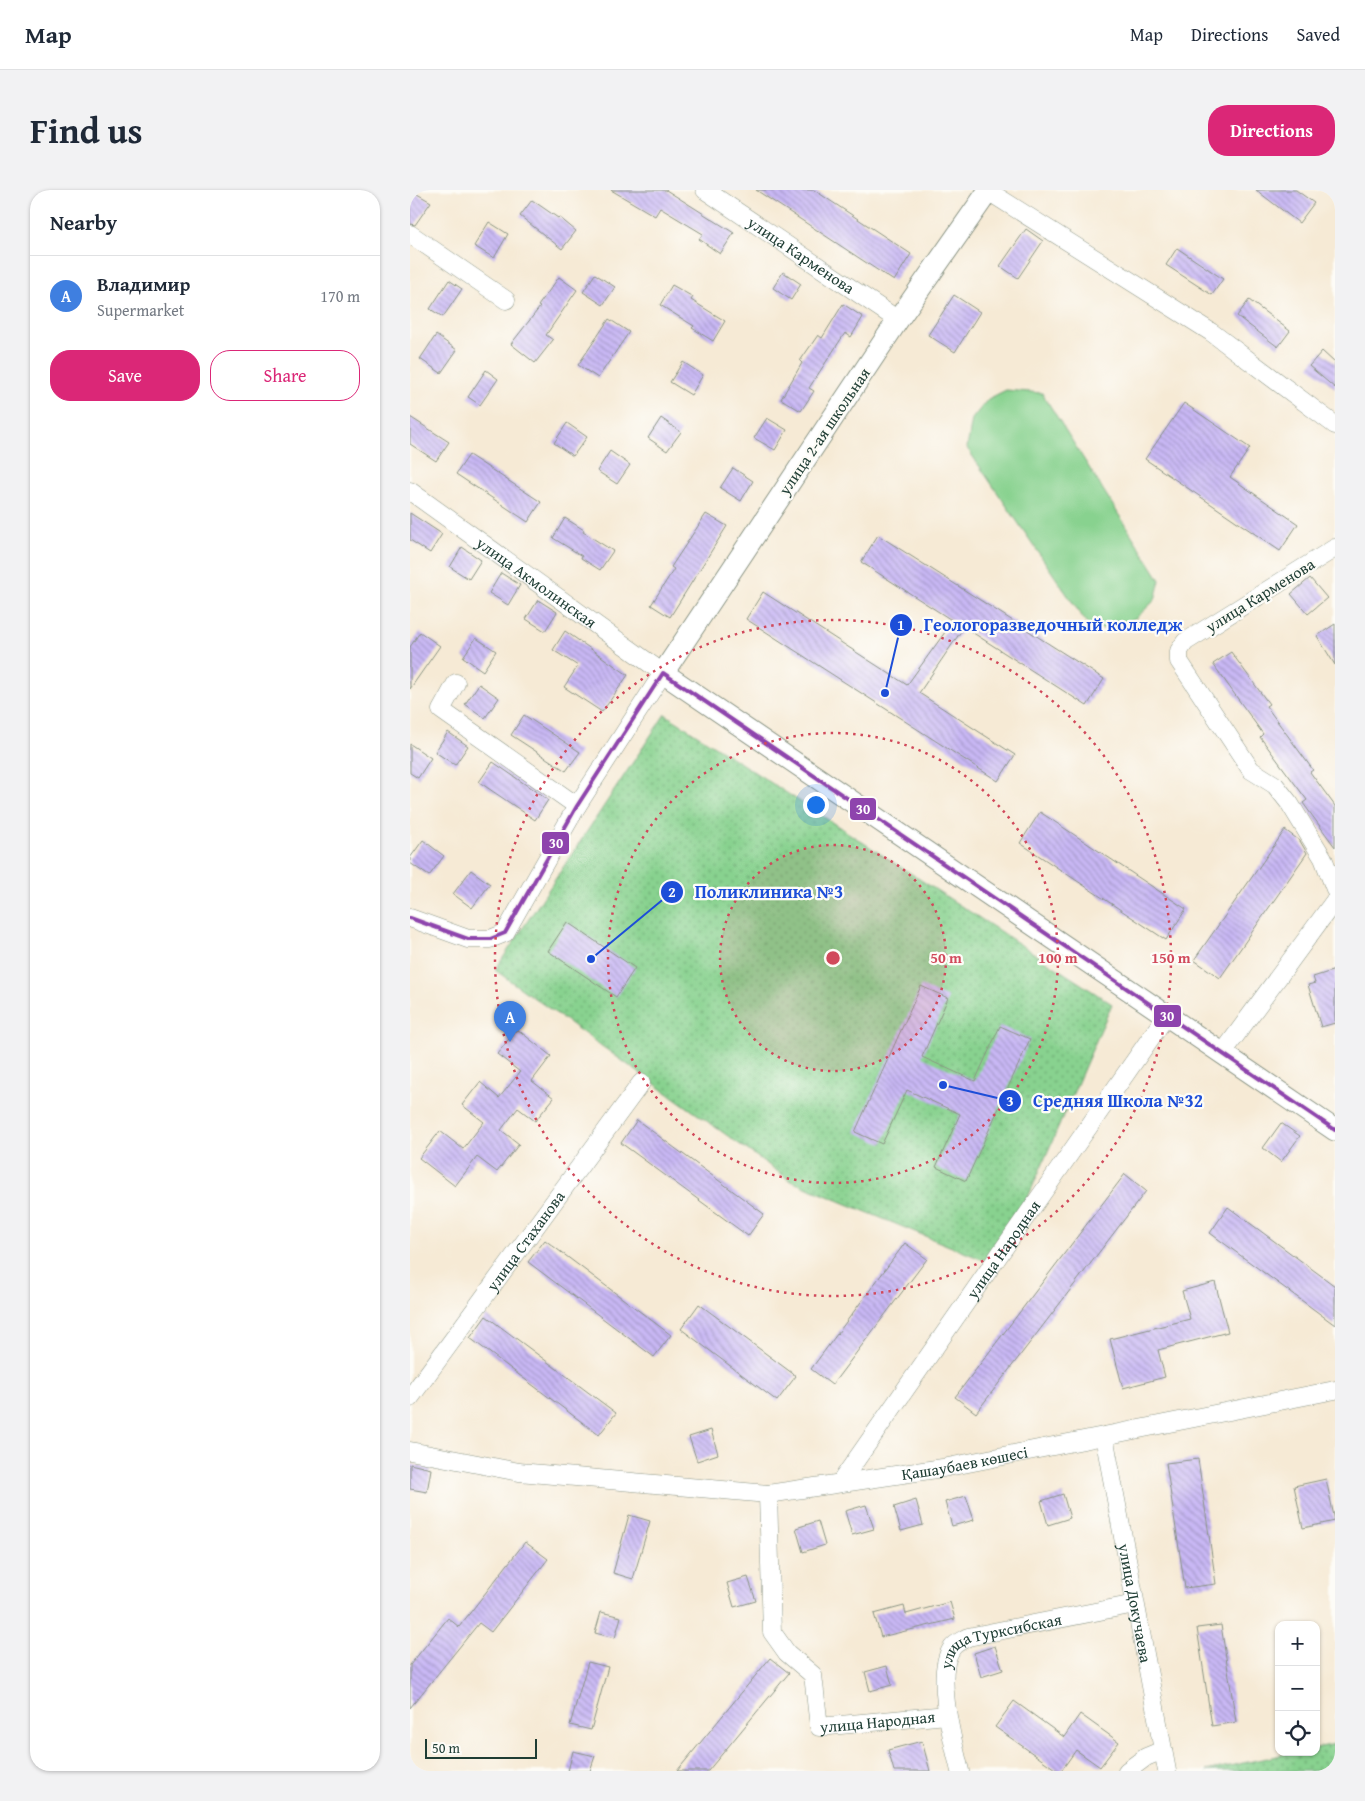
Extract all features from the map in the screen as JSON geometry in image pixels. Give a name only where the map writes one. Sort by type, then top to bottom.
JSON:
[{"type":"street","name":"улица Карменова","points":[[705,190],[898,320]]},
{"type":"street","name":"улица 2-ая школьная","points":[[663,673],[898,320],[988,190]]},
{"type":"street","points":[[988,190],[1211,332],[1335,425]]},
{"type":"street","points":[[410,234],[506,300]]},
{"type":"street","name":"улица Акмолинская","points":[[410,491],[663,673]]},
{"type":"street","name":"улица Карменова","points":[[1335,548],[1185,642],[1179,651],[1179,661],[1251,770],[1275,785],[1290,804],[1323,858],[1335,889]]},
{"type":"street","points":[[410,918],[468,939],[490,939],[505,933],[577,806],[663,673],[1335,1130]]},
{"type":"street","points":[[456,683],[441,710],[577,806]]},
{"type":"street","points":[[1222,1054],[1335,900]]},
{"type":"street","name":"улица Народная","points":[[840,1483],[1166,1016]]},
{"type":"street","name":"улица Стаханова","points":[[410,1398],[640,1084]]},
{"type":"street","name":"Қашаубаев көшесі","points":[[410,1451],[519,1472],[768,1494],[943,1468],[1335,1390]]},
{"type":"street","name":"улица Докучаева","points":[[1104,1436],[1167,1771]]},
{"type":"street","name":"улица Народная","points":[[768,1494],[772,1632],[787,1653],[813,1675],[819,1727],[947,1715]]},
{"type":"street","name":"улица Турксибская","points":[[960,1771],[947,1715],[945,1663],[953,1647],[968,1637],[1135,1604]]},
{"type":"street","points":[[1127,1771],[1146,1758],[1163,1750]]},
{"type":"green space","points":[[1006,390],[1042,393],[1160,580],[1155,600],[1137,617],[1114,629],[1090,628],[967,448],[972,419],[988,399]]},
{"type":"green space","points":[[665,714],[1112,1004],[998,1266],[791,1181],[495,970]]},
{"type":"green space","points":[[1335,1744],[1335,1771],[1206,1771],[1276,1756],[1320,1756],[1320,1747]]},
{"type":"building","points":[[410,190],[431,202],[415,225],[410,224]]},
{"type":"building","points":[[611,190],[666,190],[734,233],[720,254],[699,239],[703,234],[660,208],[655,216]]},
{"type":"building","points":[[756,190],[814,190],[911,254],[894,281]]},
{"type":"building","points":[[1256,190],[1296,190],[1314,203],[1299,223]]},
{"type":"building","points":[[532,200],[559,217],[576,231],[562,249],[520,216]]},
{"type":"building","points":[[489,222],[508,234],[494,258],[474,246]]},
{"type":"building","points":[[1026,229],[1043,241],[1018,278],[1000,266]]},
{"type":"building","points":[[1177,248],[1223,279],[1212,295],[1166,265]]},
{"type":"building","points":[[783,272],[801,284],[791,300],[773,288]]},
{"type":"building","points":[[595,274],[615,287],[603,305],[583,292]]},
{"type":"building","points":[[559,277],[577,290],[546,335],[553,340],[535,363],[511,344],[540,307],[538,306]]},
{"type":"building","points":[[449,280],[462,289],[443,317],[430,309]]},
{"type":"building","points":[[672,285],[693,297],[691,300],[725,321],[713,341],[692,328],[694,326],[660,305]]},
{"type":"building","points":[[954,295],[980,312],[955,352],[928,335]]},
{"type":"building","points":[[1249,300],[1290,331],[1278,347],[1237,316]]},
{"type":"building","points":[[843,304],[863,317],[851,337],[845,333],[809,388],[814,391],[801,411],[781,399],[802,363],[800,361],[818,335],[822,338]]},
{"type":"building","points":[[609,319],[629,332],[598,378],[578,365]]},
{"type":"building","points":[[436,335],[457,350],[441,373],[420,359]]},
{"type":"building","points":[[1322,351],[1335,363],[1335,388],[1309,366]]},
{"type":"building","points":[[683,362],[703,375],[691,395],[670,382]]},
{"type":"building","points":[[486,370],[498,379],[480,405],[468,397]]},
{"type":"building","points":[[1184,403],[1250,448],[1230,477],[1298,524],[1280,551],[1145,459]]},
{"type":"building","points":[[410,417],[449,442],[436,461],[410,444]]},
{"type":"building","points":[[661,418],[681,432],[667,451],[648,438]]},
{"type":"building","points":[[767,418],[787,430],[775,450],[754,438]]},
{"type":"building","points":[[567,423],[587,437],[573,456],[554,443]]},
{"type":"building","points":[[610,451],[630,465],[617,484],[597,471]]},
{"type":"building","points":[[469,455],[541,502],[528,522],[456,474]]},
{"type":"building","points":[[733,468],[753,481],[741,501],[720,488]]},
{"type":"building","points":[[410,513],[442,534],[430,553],[410,540]]},
{"type":"building","points":[[706,514],[727,526],[670,617],[651,605],[674,569],[671,567]]},
{"type":"building","points":[[565,518],[613,551],[600,570],[553,538]]},
{"type":"building","points":[[878,535],[1104,679],[1087,706],[964,627],[919,693],[1015,755],[998,781],[746,619],[763,592],[907,685],[953,621],[861,562]]},
{"type":"building","points":[[462,547],[481,560],[469,579],[450,567]]},
{"type":"building","points":[[501,573],[520,585],[508,605],[489,593]]},
{"type":"building","points":[[1310,578],[1327,598],[1308,614],[1291,594]]},
{"type":"building","points":[[538,600],[557,612],[545,631],[526,619]]},
{"type":"building","points":[[1335,624],[1335,665],[1317,636]]},
{"type":"building","points":[[565,631],[628,675],[602,712],[564,687],[578,666],[553,650]]},
{"type":"building","points":[[420,632],[440,646],[410,689],[410,647]]},
{"type":"building","points":[[476,638],[496,651],[483,671],[463,657]]},
{"type":"building","points":[[1231,652],[1269,704],[1266,706],[1313,770],[1310,772],[1335,806],[1335,847],[1303,803],[1307,800],[1260,737],[1263,734],[1213,664]]},
{"type":"building","points":[[479,684],[499,698],[485,718],[465,704]]},
{"type":"building","points":[[524,715],[580,752],[566,771],[511,735]]},
{"type":"building","points":[[448,732],[468,746],[455,765],[435,752]]},
{"type":"building","points":[[410,744],[431,758],[418,778],[410,773]]},
{"type":"building","points":[[493,762],[548,800],[535,820],[479,782]]},
{"type":"building","points":[[1040,812],[1186,909],[1166,940],[1020,843]]},
{"type":"building","points":[[1285,830],[1300,841],[1307,853],[1220,978],[1194,960]]},
{"type":"building","points":[[423,840],[444,856],[429,876],[410,863],[410,858]]},
{"type":"building","points":[[471,870],[490,884],[472,908],[453,894]]},
{"type":"building","points":[[567,922],[635,968],[616,997],[548,951]]},
{"type":"building","points":[[1335,970],[1335,1023],[1321,1027],[1308,985],[1315,983],[1313,977]]},
{"type":"building","points":[[921,986],[948,998],[922,1057],[975,1081],[1000,1026],[1030,1039],[966,1181],[936,1167],[960,1114],[907,1090],[882,1144],[855,1132]]},
{"type":"building","points":[[517,1029],[551,1056],[532,1081],[554,1098],[535,1121],[518,1108],[501,1130],[519,1144],[497,1172],[477,1157],[455,1186],[419,1158],[440,1131],[463,1149],[484,1122],[462,1105],[480,1082],[499,1098],[520,1072],[497,1054]]},
{"type":"building","points":[[637,1120],[764,1214],[748,1236],[621,1143]]},
{"type":"building","points":[[1281,1123],[1300,1136],[1281,1162],[1263,1148]]},
{"type":"building","points":[[1125,1174],[1146,1191],[976,1413],[955,1397]]},
{"type":"building","points":[[1228,1207],[1335,1286],[1335,1325],[1210,1233]]},
{"type":"building","points":[[545,1240],[671,1335],[654,1357],[528,1262]]},
{"type":"building","points":[[905,1243],[927,1259],[832,1385],[811,1369]]},
{"type":"building","points":[[1215,1282],[1228,1332],[1158,1350],[1165,1377],[1123,1388],[1110,1339],[1190,1319],[1182,1291]]},
{"type":"building","points":[[699,1304],[796,1376],[777,1401],[681,1329]]},
{"type":"building","points":[[486,1316],[616,1413],[599,1435],[470,1338]]},
{"type":"building","points":[[711,1430],[718,1454],[697,1461],[689,1437]]},
{"type":"building","points":[[1198,1459],[1216,1584],[1185,1588],[1166,1463]]},
{"type":"building","points":[[410,1464],[431,1469],[427,1492],[410,1489]]},
{"type":"building","points":[[1326,1479],[1335,1521],[1303,1528],[1294,1486]]},
{"type":"building","points":[[1063,1494],[1070,1518],[1048,1525],[1041,1501]]},
{"type":"building","points":[[966,1496],[974,1520],[952,1526],[945,1502]]},
{"type":"building","points":[[916,1500],[923,1525],[901,1531],[894,1507]]},
{"type":"building","points":[[866,1505],[874,1529],[852,1535],[845,1511]]},
{"type":"building","points":[[629,1515],[650,1521],[633,1579],[613,1573]]},
{"type":"building","points":[[818,1521],[825,1545],[803,1552],[796,1528]]},
{"type":"building","points":[[525,1542],[548,1559],[491,1632],[479,1623],[410,1708],[410,1665],[448,1618],[459,1627]]},
{"type":"building","points":[[748,1577],[756,1601],[734,1607],[727,1583]]},
{"type":"building","points":[[950,1602],[955,1619],[881,1637],[874,1614],[904,1606],[906,1614]]},
{"type":"building","points":[[601,1612],[621,1617],[615,1638],[595,1633]]},
{"type":"building","points":[[1221,1625],[1236,1722],[1212,1726],[1197,1628]]},
{"type":"building","points":[[995,1646],[1003,1670],[981,1677],[974,1653]]},
{"type":"building","points":[[770,1658],[789,1673],[708,1771],[677,1771]]},
{"type":"building","points":[[588,1662],[608,1667],[591,1730],[570,1725]]},
{"type":"building","points":[[887,1666],[892,1685],[870,1691],[865,1672]]},
{"type":"building","points":[[1014,1701],[1064,1737],[1080,1714],[1119,1742],[1100,1767],[1076,1750],[1061,1771],[1058,1771],[995,1727]]},
{"type":"building","points":[[922,1741],[930,1771],[894,1771],[888,1750]]},
{"type":"building","points":[[573,1751],[595,1756],[590,1771],[568,1771]]},
{"type":"transit line","name":"30","points":[[410,918],[468,939],[490,939],[505,933],[577,806],[663,673],[1335,1130]]},
{"type":"place","name":"Геологоразведочный колледж","points":[[885,693]]},
{"type":"place","name":"Поликлиника №3","points":[[591,959]]},
{"type":"place","name":"Владимир","points":[[510,1042]]},
{"type":"place","name":"Средняя Школа №32","points":[[943,1085]]}]
